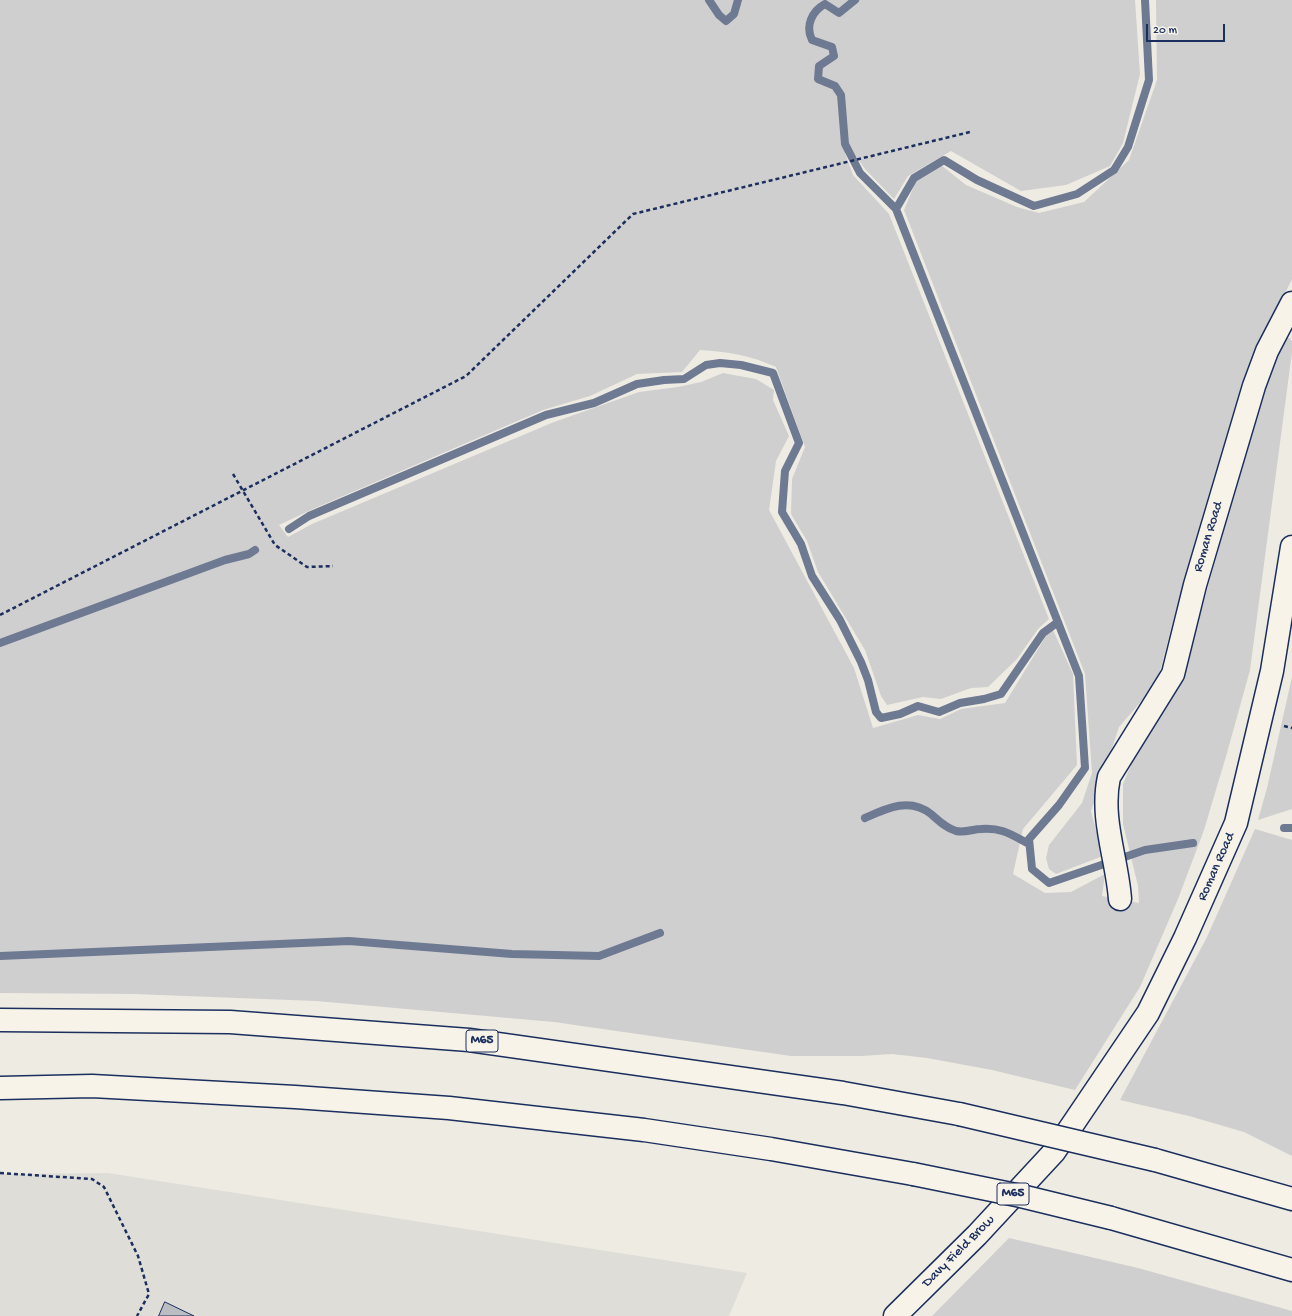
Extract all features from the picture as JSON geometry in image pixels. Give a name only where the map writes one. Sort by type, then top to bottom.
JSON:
[{"type":"main road","name":"Roman Road","points":[[1120,899],[1119,878],[1106,809],[1105,794],[1109,777],[1174,674],[1195,585],[1254,386],[1267,351],[1292,303]]},
{"type":"main road","name":"Roman Road","points":[[1054,1152],[1148,1013],[1185,938],[1236,823],[1272,672],[1292,547]]},
{"type":"main road","name":"M65","points":[[0,1020],[230,1022],[469,1040],[843,1093],[959,1114],[1155,1160],[1292,1199]]},
{"type":"main road","name":"M65","points":[[0,1088],[92,1086],[295,1097],[449,1108],[644,1130],[771,1149],[913,1174],[1021,1196],[1111,1218],[1292,1270]]},
{"type":"main road","name":"Davy Field Brow","points":[[895,1316],[977,1236],[1054,1152]]},
{"type":"path","points":[[0,615],[466,376],[634,214],[970,132]]},
{"type":"path","points":[[233,474],[276,545],[292,558],[307,567],[333,566]]},
{"type":"path","points":[[0,1173],[92,1179],[104,1187],[138,1256],[149,1294],[138,1316]]},
{"type":"shaded area","points":[[0,0],[1135,0],[1140,74],[1123,143],[1110,166],[1066,185],[1021,191],[951,151],[908,176],[894,199],[865,169],[853,152],[845,153],[853,175],[889,214],[1049,619],[1038,629],[1017,659],[988,687],[971,688],[941,699],[923,697],[887,705],[881,696],[865,650],[818,572],[807,541],[791,514],[792,479],[805,447],[776,367],[739,355],[700,350],[682,372],[637,374],[590,396],[543,410],[279,525],[288,537],[312,524],[554,422],[639,392],[678,387],[701,382],[723,373],[756,379],[774,390],[773,400],[789,436],[776,461],[769,510],[854,668],[873,728],[918,715],[940,719],[961,709],[1005,703],[1046,636],[1053,630],[1073,674],[1077,765],[1023,829],[1013,874],[1045,893],[1071,892],[1105,874],[1102,896],[1139,903],[1138,886],[1123,824],[1123,784],[1133,760],[1178,686],[1187,660],[1272,362],[1284,338],[1290,338],[1292,342],[1292,352],[1250,670],[1227,753],[1204,830],[1178,899],[1140,987],[1075,1090],[992,1070],[927,1058],[892,1054],[861,1056],[791,1056],[554,1022],[316,1001],[134,994],[0,993]]},
{"type":"shaded area","points":[[1156,0],[1292,0],[1292,279],[1247,371],[1177,606],[1157,683],[1119,727],[1091,811],[1103,856],[1056,874],[1049,869],[1046,858],[1049,845],[1082,803],[1092,773],[1085,674],[904,210],[916,181],[941,165],[966,185],[1017,207],[1039,213],[1084,202],[1129,160],[1157,80]]},
{"type":"shaded area","points":[[1292,677],[1292,809],[1258,820],[1267,788]]},
{"type":"shaded area","points":[[1255,829],[1292,840],[1292,1156],[1244,1132],[1189,1116],[1120,1100],[1207,937]]},
{"type":"shaded area","points":[[108,1173],[747,1273],[729,1316],[0,1316],[0,1174]]},
{"type":"shaded area","points":[[1009,1238],[1138,1268],[1292,1311],[1292,1316],[932,1316]]},
{"type":"building","points":[[165,1302],[194,1316],[159,1316]]},
{"type":"waterway","points":[[709,0],[719,15],[726,21],[734,14],[738,0]]},
{"type":"waterway","points":[[855,0],[839,13],[825,4],[816,11],[811,19],[809,29],[812,40],[832,47],[834,56],[819,66],[818,79],[835,86],[841,95],[845,144],[860,173],[896,209]]},
{"type":"waterway","points":[[1145,0],[1149,80],[1128,147],[1114,170],[1077,194],[1034,206],[977,180],[944,160],[914,178],[896,209],[1079,676],[1085,768],[1059,805],[1029,839],[1032,869],[1049,883],[1145,850],[1193,843]]},
{"type":"waterway","points":[[289,529],[309,516],[546,415],[594,403],[637,384],[684,379],[706,365],[720,363],[741,365],[773,373],[799,443],[785,471],[782,512],[801,544],[812,576],[840,620],[861,662],[868,680],[876,712],[881,718],[900,714],[918,706],[939,712],[960,703],[984,699],[1001,694],[1043,633],[1058,622]]},
{"type":"waterway","points":[[0,643],[225,560],[249,554],[255,550]]},
{"type":"waterway","points":[[865,818],[898,806],[915,806],[931,814],[952,830],[963,832],[981,829],[995,829],[1006,832],[1029,844]]},
{"type":"waterway","points":[[1284,828],[1292,828]]},
{"type":"waterway","points":[[0,956],[349,941],[512,954],[599,956],[660,933]]}]
